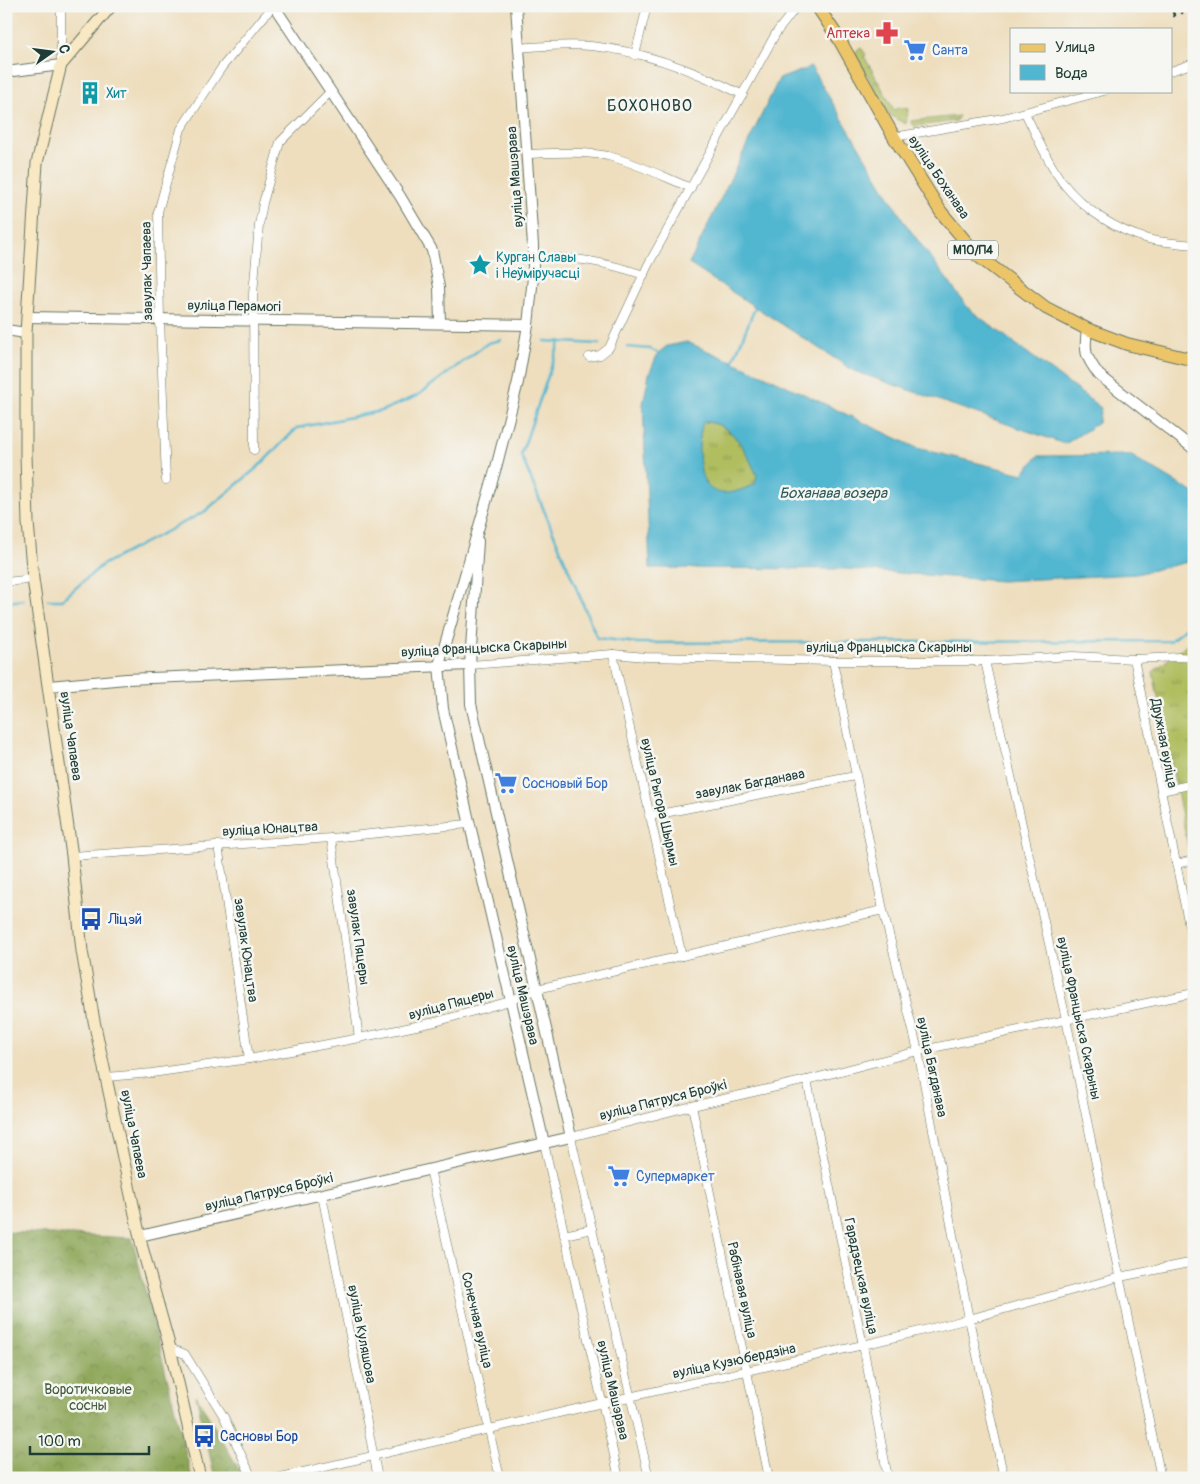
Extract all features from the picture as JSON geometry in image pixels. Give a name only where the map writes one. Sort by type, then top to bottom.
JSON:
[{"type":"main road","name":"вуліца Чапаева","points":[[111,6],[61,65],[37,163],[26,333],[28,523],[33,579],[72,856],[82,951],[94,1021],[108,1077],[140,1236],[170,1348],[200,1478]]},
{"type":"main road","name":"вуліца Боханава","points":[[816,6],[839,39],[894,137],[941,212],[978,256],[1046,308],[1087,329],[1127,344],[1194,360]]},
{"type":"street","points":[[6,72],[61,65],[61,6]]},
{"type":"street","points":[[274,6],[400,196],[432,250],[439,287],[440,322]]},
{"type":"street","name":"завулак Чапаева","points":[[166,480],[158,212],[181,129],[222,67],[274,6]]},
{"type":"street","name":"вуліца Машэрава","points":[[516,6],[528,154],[533,258],[528,325],[518,382],[497,464],[439,665],[443,709],[468,824],[544,1143],[619,1478]]},
{"type":"street","points":[[635,55],[648,6]]},
{"type":"street","points":[[589,357],[600,356],[608,348],[648,265],[776,33],[797,6]]},
{"type":"street","points":[[518,48],[558,45],[591,46],[635,55],[669,63],[743,95]]},
{"type":"street","points":[[1172,71],[1194,64]]},
{"type":"street","points":[[254,450],[253,294],[259,225],[280,142],[330,92]]},
{"type":"street","points":[[894,137],[970,125],[1025,113],[1100,92]]},
{"type":"street","points":[[1025,113],[1050,163],[1064,184],[1094,213],[1123,229],[1149,239],[1193,245]]},
{"type":"street","points":[[528,154],[557,152],[607,156],[691,188]]},
{"type":"street","points":[[533,258],[561,257],[590,260],[618,266],[644,275]]},
{"type":"street","name":"вуліца Перамогі","points":[[27,317],[440,322],[528,325]]},
{"type":"street","points":[[1087,329],[1084,346],[1088,360],[1099,375],[1194,449]]},
{"type":"street","points":[[6,330],[26,333]]},
{"type":"street","name":"вуліца Машэрава","points":[[480,520],[470,665],[472,704],[649,1478]]},
{"type":"street","points":[[6,582],[33,579]]},
{"type":"street","name":"вуліца Францыска Скарыны","points":[[48,686],[126,679],[470,665],[613,654],[833,661],[986,661],[1066,1019],[1161,1478]]},
{"type":"street","name":"вуліца Рыгора Шырмы","points":[[613,654],[682,956]]},
{"type":"street","points":[[986,661],[1073,656],[1134,659],[1194,658]]},
{"type":"street","name":"Дружная вуліца","points":[[1134,659],[1194,950]]},
{"type":"street","name":"вуліца Багданава","points":[[833,661],[883,910],[918,1051],[969,1319],[1004,1478]]},
{"type":"street","name":"завулак Багданава","points":[[649,816],[855,776]]},
{"type":"street","points":[[1161,790],[1194,784]]},
{"type":"street","name":"вуліца Юнацтва","points":[[72,856],[331,838],[468,824]]},
{"type":"street","name":"завулак Пяцеры","points":[[331,838],[359,1038]]},
{"type":"street","name":"завулак Юнацтва","points":[[218,845],[249,1059]]},
{"type":"street","points":[[1176,864],[1194,860]]},
{"type":"street","name":"вуліца Пяцеры","points":[[108,1077],[152,1073],[249,1059],[435,1022],[510,1001],[537,989],[883,910]]},
{"type":"street","name":"вуліца Пятруся Броўкі","points":[[140,1236],[571,1137],[918,1051],[1194,993]]},
{"type":"street","name":"Гарадзецкая вуліца","points":[[807,1080],[863,1345],[888,1478]]},
{"type":"street","name":"Рабінавая вуліца","points":[[692,1106],[769,1478]]},
{"type":"street","name":"Сонечная вуліца","points":[[430,1169],[500,1478]]},
{"type":"street","name":"вуліца Куляшова","points":[[322,1195],[378,1478]]},
{"type":"street","points":[[564,1235],[592,1229]]},
{"type":"street","name":"вуліца Кузюбердзіна","points":[[277,1478],[863,1345],[969,1319],[1120,1277],[1194,1262]]},
{"type":"street","points":[[170,1348],[185,1354],[224,1417],[252,1478]]},
{"type":"green space","points":[[859,48],[866,55],[864,56],[894,110],[900,107],[908,109],[906,124],[888,113],[855,53]]},
{"type":"green space","points":[[959,116],[956,121],[915,126],[911,123],[911,121]]},
{"type":"green space","points":[[703,422],[723,427],[737,440],[757,475],[755,484],[726,494],[717,493],[709,489],[700,472],[699,462]]},
{"type":"green space","points":[[1194,638],[1194,876],[1153,672]]},
{"type":"green space","name":"Воротичковые сосны","points":[[6,1232],[132,1238],[192,1478],[6,1478]]},
{"type":"green space","points":[[196,1395],[244,1478],[215,1478]]},
{"type":"water","points":[[811,67],[905,223],[969,309],[1101,408],[1098,423],[1065,444],[854,371],[689,264],[779,79]]},
{"type":"water","name":"Боханава возера","points":[[687,342],[764,375],[917,448],[1023,474],[1038,456],[1130,455],[1194,493],[1194,544],[1188,562],[1136,574],[1001,581],[847,569],[650,568],[643,404],[649,374],[658,353],[667,346]],"holes":[[[703,422],[713,423],[730,432],[743,448],[757,475],[755,484],[727,493],[712,490],[707,485],[702,476],[699,448]]]},
{"type":"waterway","points":[[732,363],[755,308]]},
{"type":"waterway","points":[[48,600],[62,600],[102,565],[204,512],[258,467],[297,428],[381,411],[417,396],[488,343],[501,340]]},
{"type":"waterway","points":[[545,341],[599,344]]},
{"type":"waterway","points":[[560,341],[521,455],[597,638],[637,643],[1170,641],[1194,621]]},
{"type":"waterway","points":[[627,347],[650,349],[658,353]]},
{"type":"waterway","points":[[6,602],[24,600]]},
{"type":"railway","points":[[1172,6],[1174,16]]},
{"type":"railway","points":[[1180,6],[1182,13]]},
{"type":"place","name":"Аптека","points":[[887,33]]},
{"type":"place","name":"Санта","points":[[915,50]]},
{"type":"place","name":"Хит","points":[[90,93]]},
{"type":"place","name":"Курган Славы і Неўміручасці","points":[[480,265]]},
{"type":"place","name":"Сосновый Бор","points":[[506,783]]},
{"type":"place","name":"Ліцэй","points":[[91,919]]},
{"type":"place","name":"Супермаркет","points":[[619,1176]]},
{"type":"place","name":"Сасновы Бор","points":[[204,1436]]},
{"type":"district","name":"БОХОНОВО","points":[[650,106]]}]
